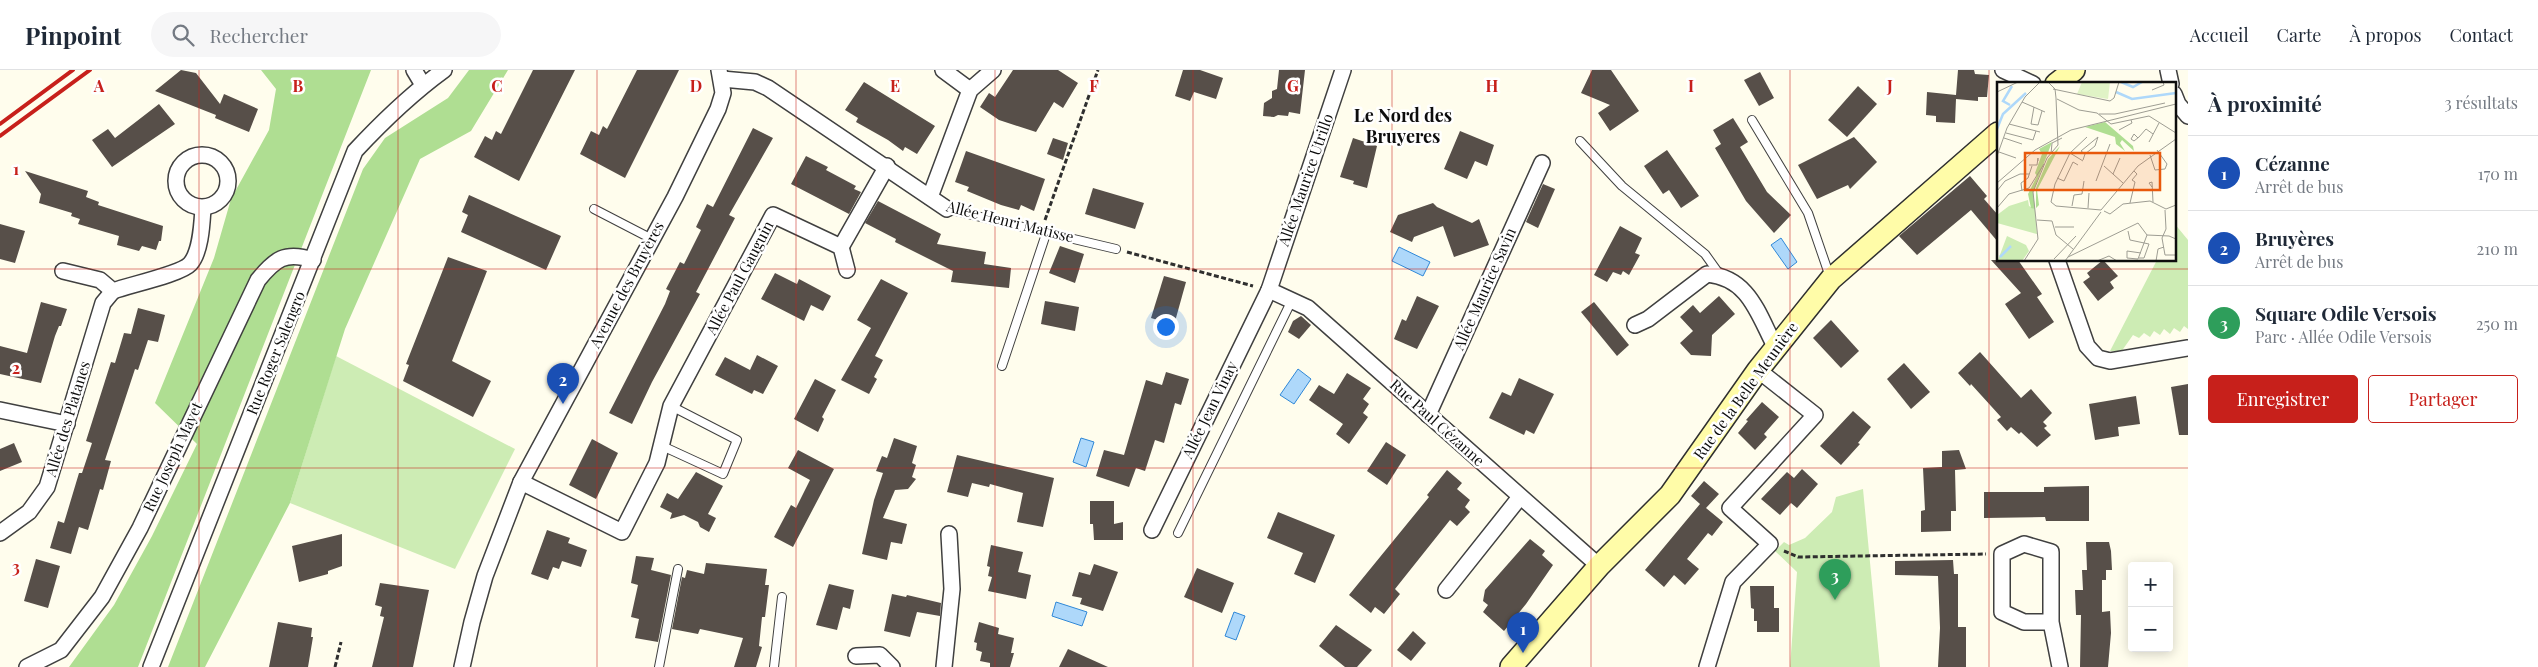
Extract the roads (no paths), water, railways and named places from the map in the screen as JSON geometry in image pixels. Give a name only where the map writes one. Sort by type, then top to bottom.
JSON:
[{"type":"street","points":[[414,70],[423,85]]},
{"type":"street","name":"Rue Roger Salengro","points":[[151,667],[355,151],[388,116],[423,85],[444,70]]},
{"type":"street","points":[[943,70],[970,90]]},
{"type":"street","points":[[930,196],[970,90],[993,70]]},
{"type":"street","name":"Allée Maurice Utrillo","points":[[1268,290],[1343,70]]},
{"type":"street","points":[[2003,70],[2029,82]]},
{"type":"street","points":[[2059,82],[2074,70]]},
{"type":"street","name":"Allée Henri Matisse","points":[[723,73],[756,82],[768,88],[887,166],[948,209]]},
{"type":"street","name":"Avenue des Bruyères","points":[[462,667],[485,576],[521,482],[652,239],[718,109],[723,93],[723,73]]},
{"type":"street","points":[[2176,99],[2188,116]]},
{"type":"street","name":"Rue de la Belle Meunière","points":[[1511,667],[1599,566],[1670,495],[1758,370],[1831,279],[1997,134]]},
{"type":"street","name":"Allée Maurice Savin","points":[[1428,415],[1542,163]]},
{"type":"street","points":[[846,270],[841,247],[887,166]]},
{"type":"street","points":[[63,271],[100,280],[113,291],[176,272],[190,264],[201,238],[203,208]]},
{"type":"street","name":"Allée Paul Gauguin","points":[[671,406],[774,216],[841,247]]},
{"type":"street","name":"Rue Joseph Mayet","points":[[27,667],[61,650],[102,596],[140,528],[258,280],[272,262],[295,254],[313,260]]},
{"type":"street","points":[[2056,261],[2087,346],[2098,358],[2110,362],[2188,348]]},
{"type":"street","points":[[1635,325],[1648,319],[1707,274],[1720,275],[1725,276],[1745,290],[1776,348]]},
{"type":"street","name":"Rue Paul Cézanne","points":[[1268,290],[1308,308],[1599,566]]},
{"type":"street","name":"Allée Jean Vinay","points":[[1152,530],[1268,290]]},
{"type":"street","name":"Allée des Platanes","points":[[0,533],[29,512],[47,487],[103,303],[113,291]]},
{"type":"street","points":[[1707,667],[1733,582],[1770,544],[1730,508],[1816,415],[1758,370]]},
{"type":"street","points":[[521,482],[622,532],[657,463],[671,406]]},
{"type":"street","points":[[0,410],[67,424]]},
{"type":"street","points":[[1446,590],[1520,496]]},
{"type":"street","points":[[944,667],[952,590],[949,534]]},
{"type":"street","points":[[2051,622],[2024,622],[2002,612],[2002,554],[2024,544],[2051,552],[2051,622],[2060,667]]},
{"type":"street","points":[[856,656],[880,655],[892,667]]},
{"type":"lane","points":[[1752,120],[1808,213],[1831,279]]},
{"type":"lane","points":[[1580,141],[1622,186],[1705,254],[1720,275]]},
{"type":"lane","points":[[594,209],[652,239]]},
{"type":"lane","name":"Allée Henri Matisse","points":[[948,209],[1044,230],[1116,249]]},
{"type":"lane","points":[[1002,366],[1044,230]]},
{"type":"lane","points":[[1178,532],[1292,300]]},
{"type":"lane","points":[[660,445],[723,474],[737,440],[671,406]]},
{"type":"lane","points":[[659,667],[678,569]]},
{"type":"lane","points":[[774,667],[782,598]]},
{"type":"water","points":[[1781,238],[1797,262],[1788,269],[1771,245]]},
{"type":"water","points":[[1399,247],[1430,262],[1423,276],[1392,261]]},
{"type":"water","points":[[1298,369],[1311,379],[1294,404],[1280,395]]},
{"type":"water","points":[[1081,438],[1094,442],[1086,467],[1073,462]]},
{"type":"water","points":[[1056,602],[1087,612],[1082,626],[1052,616]]},
{"type":"water","points":[[1234,612],[1245,616],[1236,640],[1225,636]]},
{"type":"railway","points":[[0,124],[73,70]]},
{"type":"railway","points":[[0,136],[90,70]]},
{"type":"place","name":"Bruyères","points":[[563,404]]},
{"type":"place","name":"Square Odile Versois","points":[[1835,600]]},
{"type":"place","name":"Cézanne","points":[[1523,653]]},
{"type":"district","name":"Le Nord des Bruyeres","points":[[1403,126]]}]
